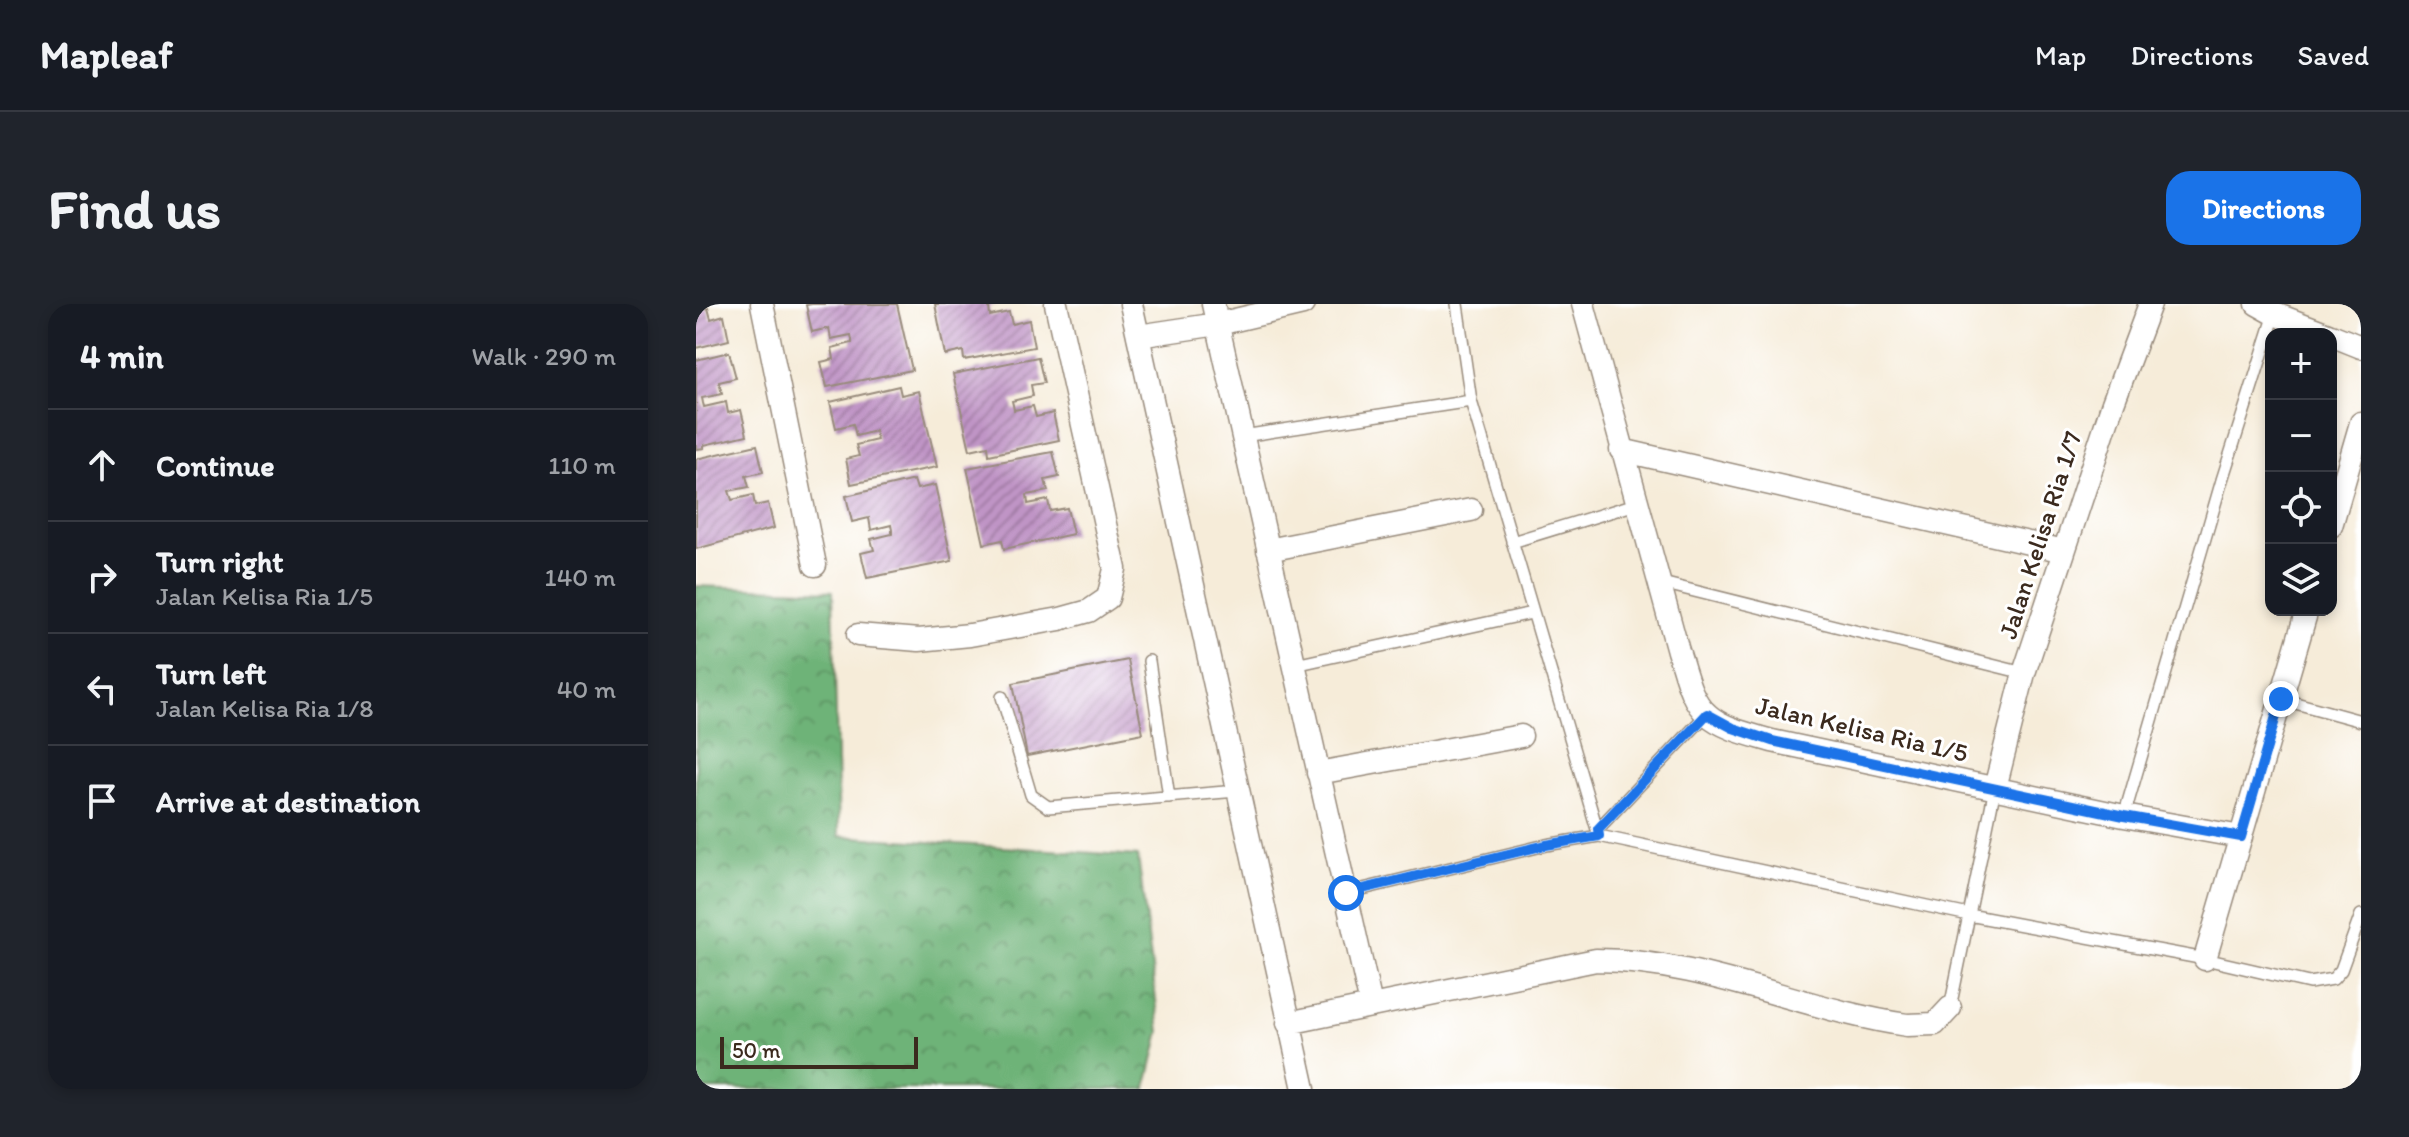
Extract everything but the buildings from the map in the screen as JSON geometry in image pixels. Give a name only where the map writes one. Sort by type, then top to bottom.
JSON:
[{"type":"street","points":[[762,304],[815,565]]},
{"type":"street","points":[[858,635],[919,640],[970,635],[1060,619],[1089,611],[1108,598],[1115,569],[1056,304]]},
{"type":"street","points":[[1131,304],[1304,1089]]},
{"type":"street","points":[[1138,336],[1215,314],[1303,304]]},
{"type":"street","points":[[1583,304],[1657,582],[1691,689],[1707,714]]},
{"type":"street","name":"Jalan Kelisa Ria 1/7","points":[[1995,788],[2024,673],[2113,403],[2150,304]]},
{"type":"street","points":[[2266,309],[2312,328]]},
{"type":"street","points":[[1215,314],[1371,1005]]},
{"type":"street","points":[[2337,338],[2361,347]]},
{"type":"street","points":[[2337,505],[2361,423]]},
{"type":"street","points":[[1621,450],[2064,551]]},
{"type":"street","points":[[1268,550],[1471,510]]},
{"type":"street","points":[[2205,959],[2305,616]]},
{"type":"street","name":"Jalan Kelisa Ria 1/5","points":[[1707,714],[1733,728],[1772,741],[2124,816],[2241,837]]},
{"type":"street","points":[[1318,773],[1521,736]]},
{"type":"street","points":[[1288,1023],[1596,960],[1626,960],[1675,968],[1897,1024],[1935,1024],[1950,1008]]},
{"type":"lane","points":[[1457,304],[1471,401],[1599,833]]},
{"type":"lane","points":[[2124,816],[2222,480],[2266,309]]},
{"type":"lane","points":[[1243,436],[1471,401]]},
{"type":"lane","points":[[1512,542],[1636,504]]},
{"type":"lane","points":[[1657,582],[2024,673]]},
{"type":"lane","points":[[1295,665],[1532,613]]},
{"type":"lane","points":[[1149,661],[1169,797]]},
{"type":"lane","points":[[1002,697],[1031,795],[1048,807],[1237,791]]},
{"type":"lane","points":[[2281,699],[2361,721]]},
{"type":"lane","points":[[1599,833],[1707,714]]},
{"type":"lane","points":[[1950,1008],[1995,788]]},
{"type":"lane","points":[[1346,893],[1599,833],[1969,915],[2205,959],[2309,983],[2333,979],[2341,970],[2361,915]]},
{"type":"green space","points":[[696,586],[833,591],[839,836],[1138,856],[1160,1032],[1146,1089],[696,1089]]},
{"type":"route","points":[[1346,893],[1546,845],[1599,836],[1598,829],[1707,714],[1733,728],[1772,741],[2124,816],[2241,837],[2281,699]]}]
